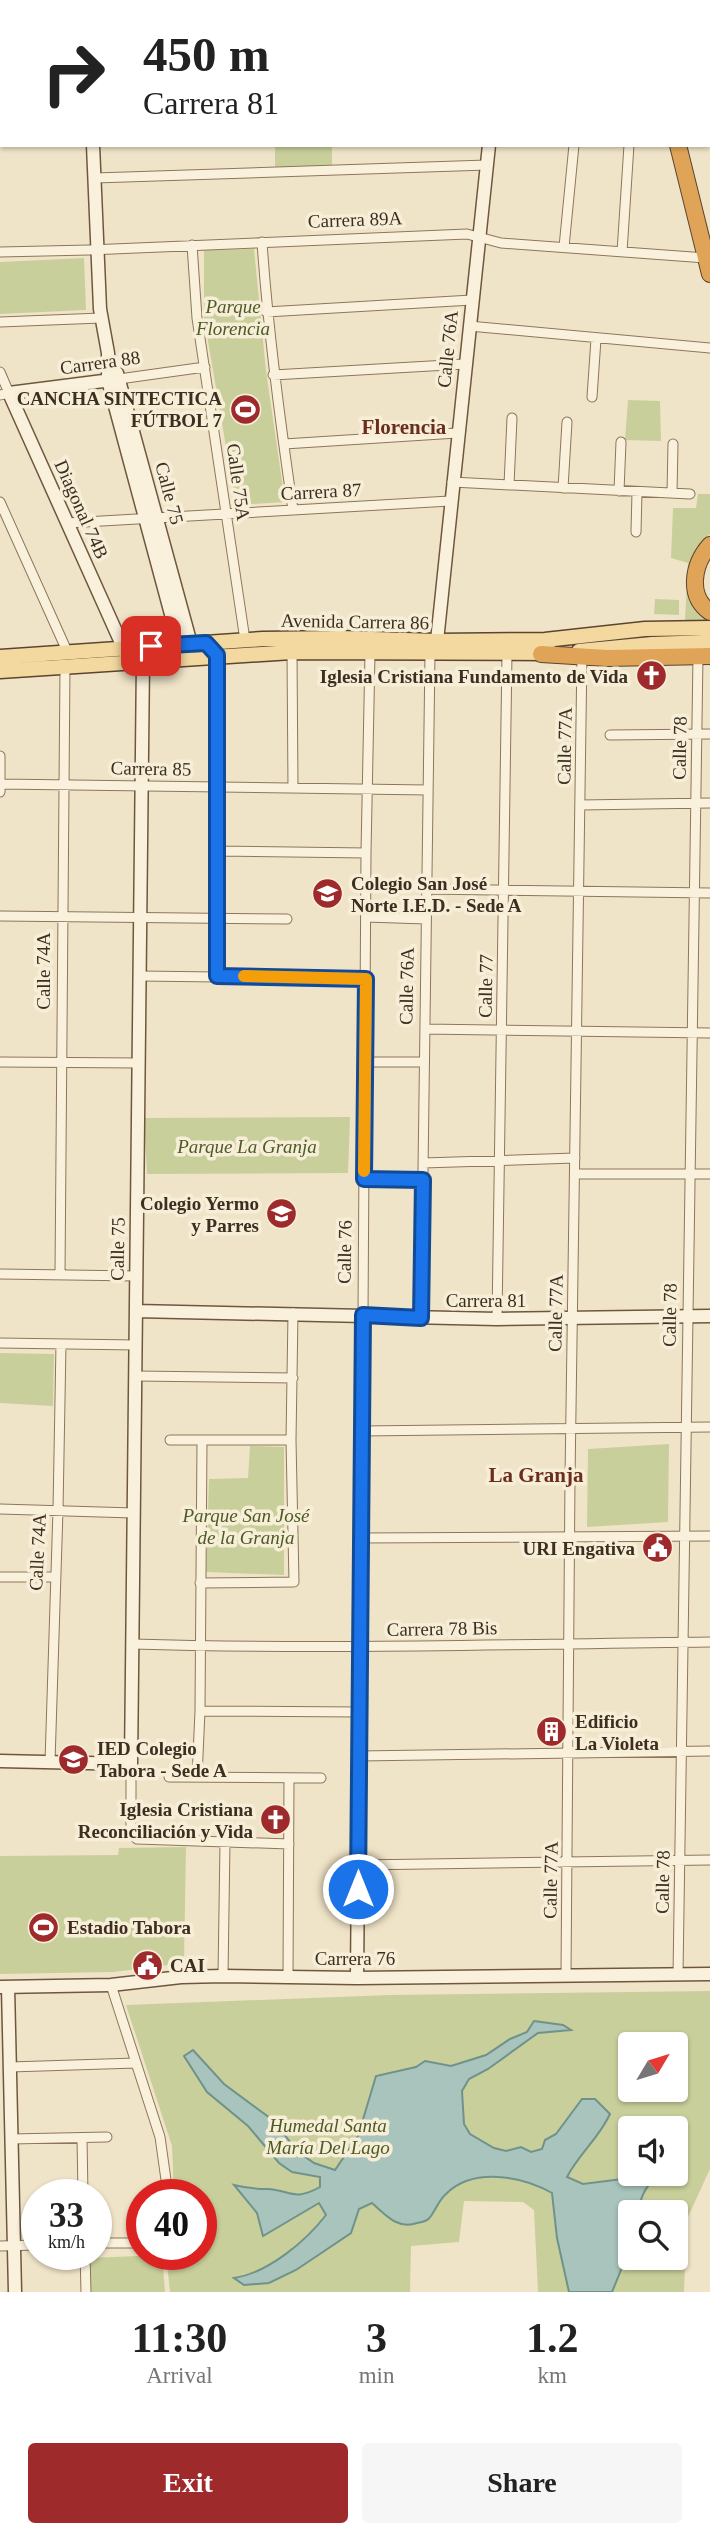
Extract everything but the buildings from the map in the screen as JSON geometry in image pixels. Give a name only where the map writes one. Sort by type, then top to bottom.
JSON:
[{"type":"highway","points":[[679,147],[709,264]]},
{"type":"highway","points":[[710,545],[698,565],[695,588],[700,603],[710,612]]},
{"type":"highway","points":[[541,654],[704,656]]},
{"type":"main road","name":"Avenida Carrera 86","points":[[582,654],[710,628]]},
{"type":"main road","name":"Avenida Carrera 86","points":[[0,657],[66,659],[292,652],[370,653],[545,640],[676,635],[710,642]]},
{"type":"main road","name":"Avenida Carrera 86","points":[[132,657],[185,644],[340,638],[507,654],[541,654]]},
{"type":"main road","name":"Avenida Carrera 86","points":[[0,671],[66,659]]},
{"type":"street","name":"Calle 75","points":[[93,147],[101,318],[114,379],[185,644]]},
{"type":"street","name":"Calle 76A","points":[[421,1318],[426,889],[433,647],[489,147]]},
{"type":"street","points":[[564,247],[574,147]]},
{"type":"street","points":[[622,252],[629,147]]},
{"type":"street","points":[[95,178],[487,165]]},
{"type":"street","name":"Carrera 89A","points":[[0,251],[97,250],[467,234],[501,243],[622,252],[709,264]]},
{"type":"street","points":[[262,242],[273,375],[293,510]]},
{"type":"street","name":"Calle 75A","points":[[192,245],[197,318],[246,640]]},
{"type":"street","points":[[266,312],[472,300]]},
{"type":"street","points":[[0,322],[101,318]]},
{"type":"street","points":[[469,326],[710,348]]},
{"type":"street","points":[[592,397],[596,338]]},
{"type":"street","points":[[273,375],[465,364]]},
{"type":"street","name":"Carrera 88","points":[[5,394],[205,367]]},
{"type":"street","name":"Diagonal 74B","points":[[0,372],[5,394],[132,657]]},
{"type":"street","points":[[509,485],[512,418]]},
{"type":"street","points":[[563,488],[567,422]]},
{"type":"street","points":[[284,444],[457,433]]},
{"type":"street","points":[[619,491],[621,442]]},
{"type":"street","points":[[672,493],[673,444]]},
{"type":"street","points":[[452,482],[690,494]]},
{"type":"street","points":[[636,532],[637,492]]},
{"type":"street","name":"Carrera 87","points":[[67,523],[450,501]]},
{"type":"street","points":[[0,502],[66,659]]},
{"type":"street","points":[[206,643],[217,655],[217,976]]},
{"type":"street","points":[[292,652],[293,788]]},
{"type":"street","name":"Calle 76","points":[[357,1978],[370,653]]},
{"type":"street","name":"Calle 77","points":[[497,1319],[507,654]]},
{"type":"street","name":"Calle 77A","points":[[566,1975],[582,654]]},
{"type":"street","name":"Calle 78","points":[[678,1975],[696,734],[704,656]]},
{"type":"street","name":"Calle 75","points":[[132,657],[142,786],[131,1833],[138,1839],[225,1842]]},
{"type":"street","name":"Calle 74A","points":[[60,1275],[66,659]]},
{"type":"street","points":[[610,735],[710,734]]},
{"type":"street","points":[[0,756],[0,792]]},
{"type":"street","name":"Carrera 85","points":[[0,784],[428,790]]},
{"type":"street","points":[[581,805],[710,803]]},
{"type":"street","points":[[217,851],[366,853]]},
{"type":"street","points":[[426,889],[710,893]]},
{"type":"street","points":[[0,916],[287,919]]},
{"type":"street","points":[[366,917],[426,919]]},
{"type":"street","points":[[140,976],[366,979]]},
{"type":"street","points":[[425,1029],[710,1033]]},
{"type":"street","points":[[0,1062],[139,1063]]},
{"type":"street","points":[[365,1062],[424,1062]]},
{"type":"street","points":[[423,1163],[575,1158]]},
{"type":"street","points":[[575,1174],[710,1174]]},
{"type":"street","points":[[364,1179],[423,1180]]},
{"type":"street","points":[[0,1274],[136,1276]]},
{"type":"street","name":"Carrera 81","points":[[136,1311],[497,1319],[710,1316]]},
{"type":"street","points":[[200,1583],[294,1582],[291,1440],[293,1313]]},
{"type":"street","points":[[0,1343],[136,1345]]},
{"type":"street","name":"Calle 74A","points":[[50,1762],[61,1344]]},
{"type":"street","points":[[135,1376],[293,1378]]},
{"type":"street","points":[[362,1431],[710,1427]]},
{"type":"street","points":[[170,1440],[291,1440]]},
{"type":"street","points":[[197,1777],[202,1441]]},
{"type":"street","points":[[0,1509],[134,1513]]},
{"type":"street","points":[[361,1538],[710,1536]]},
{"type":"street","points":[[0,1577],[55,1577]]},
{"type":"street","name":"Carrera 78 Bis","points":[[133,1644],[360,1647],[710,1642]]},
{"type":"street","points":[[200,1711],[359,1712]]},
{"type":"street","points":[[359,1756],[710,1751]]},
{"type":"street","points":[[0,1761],[131,1764]]},
{"type":"street","points":[[169,1777],[321,1778]]},
{"type":"street","points":[[288,1977],[289,1777]]},
{"type":"street","points":[[223,1976],[225,1842],[289,1844]]},
{"type":"street","points":[[358,1865],[710,1860]]},
{"type":"street","name":"Carrera 76","points":[[4,1987],[111,1985],[223,1976],[357,1978],[710,1974]]},
{"type":"street","points":[[111,1985],[160,2137],[166,2179]]},
{"type":"street","points":[[4,1987],[10,2067],[15,2292]]},
{"type":"street","points":[[10,2067],[136,2063]]},
{"type":"street","points":[[11,2139],[107,2137]]},
{"type":"street","points":[[82,2138],[83,2179]]},
{"type":"street","points":[[0,2246],[21,2245]]},
{"type":"street","points":[[85,2270],[86,2292]]},
{"type":"green space","points":[[275,147],[332,147],[332,169],[275,169]]},
{"type":"green space","name":"Parque Florencia","points":[[254,249],[266,371],[285,502],[236,505],[204,318],[204,250]]},
{"type":"green space","points":[[84,258],[86,310],[0,314],[0,262]]},
{"type":"green space","points":[[628,400],[660,401],[661,441],[625,440]]},
{"type":"green space","points":[[698,494],[710,494],[710,534],[695,554],[689,589],[698,611],[707,620],[685,620],[688,563],[671,558],[673,508],[696,508]]},
{"type":"green space","points":[[655,599],[679,600],[679,615],[654,614]]},
{"type":"green space","name":"Parque La Granja","points":[[350,1117],[348,1173],[147,1174],[144,1118]]},
{"type":"green space","points":[[0,1353],[54,1354],[53,1406],[0,1403]]},
{"type":"green space","points":[[669,1444],[668,1522],[587,1527],[588,1449]]},
{"type":"green space","name":"Parque San José de la Granja","points":[[250,1446],[284,1447],[284,1575],[206,1572],[209,1479],[248,1478]]},
{"type":"green space","points":[[186,1847],[184,1963],[114,1972],[0,1974],[0,1856],[118,1855],[119,1848]]},
{"type":"green space","name":"Humedal Santa María Del Lago","points":[[710,1991],[710,2169],[688,2217],[688,2200],[618,2200],[618,2270],[685,2270],[684,2292],[538,2292],[534,2210],[523,2202],[464,2201],[459,2242],[411,2246],[410,2292],[170,2292],[168,2270],[217,2270],[217,2179],[173,2179],[172,2146],[126,2005],[389,1995]]},
{"type":"green space","points":[[126,2256],[126,2270],[163,2270],[165,2292],[91,2292],[90,2270],[112,2270],[112,2257]]},
{"type":"water","points":[[534,2021],[563,2025],[571,2030],[538,2033],[488,2069],[469,2079],[462,2091],[464,2124],[470,2134],[494,2148],[506,2151],[521,2147],[531,2152],[542,2149],[545,2140],[556,2134],[582,2099],[595,2099],[610,2114],[567,2177],[583,2184],[618,2180],[618,2186],[649,2186],[641,2200],[618,2200],[618,2270],[621,2270],[612,2292],[569,2292],[557,2238],[552,2193],[527,2182],[498,2177],[483,2177],[457,2186],[444,2196],[428,2219],[410,2225],[397,2223],[372,2203],[359,2209],[351,2233],[296,2270],[269,2283],[244,2285],[234,2278],[273,2263],[308,2235],[326,2215],[319,2203],[263,2236],[257,2213],[234,2185],[304,2194],[320,2187],[320,2177],[292,2172],[279,2163],[248,2126],[207,2092],[184,2056],[193,2050],[224,2084],[274,2121],[297,2151],[314,2163],[335,2170],[358,2136],[376,2076],[416,2067],[425,2061],[451,2066],[486,2055],[510,2039],[527,2032]]},
{"type":"slow traffic","points":[[244,976],[366,979],[364,1171]]},
{"type":"place","name":"CANCHA SINTECTICA FÚTBOL 7","points":[[245,409]]},
{"type":"place","name":"Iglesia Cristiana Fundamento de Vida","points":[[651,676]]},
{"type":"place","name":"Colegio San José Norte I.E.D. - Sede A","points":[[328,894]]},
{"type":"place","name":"Colegio Yermo y Parres","points":[[282,1214]]},
{"type":"place","name":"URI Engativa","points":[[658,1548]]},
{"type":"place","name":"Edificio La Violeta","points":[[552,1732]]},
{"type":"place","name":"IED Colegio Tabora - Sede A","points":[[74,1759]]},
{"type":"place","name":"Iglesia Cristiana Reconciliación y Vida","points":[[276,1820]]},
{"type":"place","name":"Estadio Tabora","points":[[44,1927]]},
{"type":"place","name":"CAI","points":[[147,1965]]},
{"type":"district","name":"Florencia","points":[[404,427]]},
{"type":"district","name":"La Granja","points":[[536,1475]]},
{"type":"route","points":[[151,646],[206,643],[217,655],[217,976],[366,979],[364,1179],[423,1180],[421,1318],[363,1315],[358,1889]]}]
